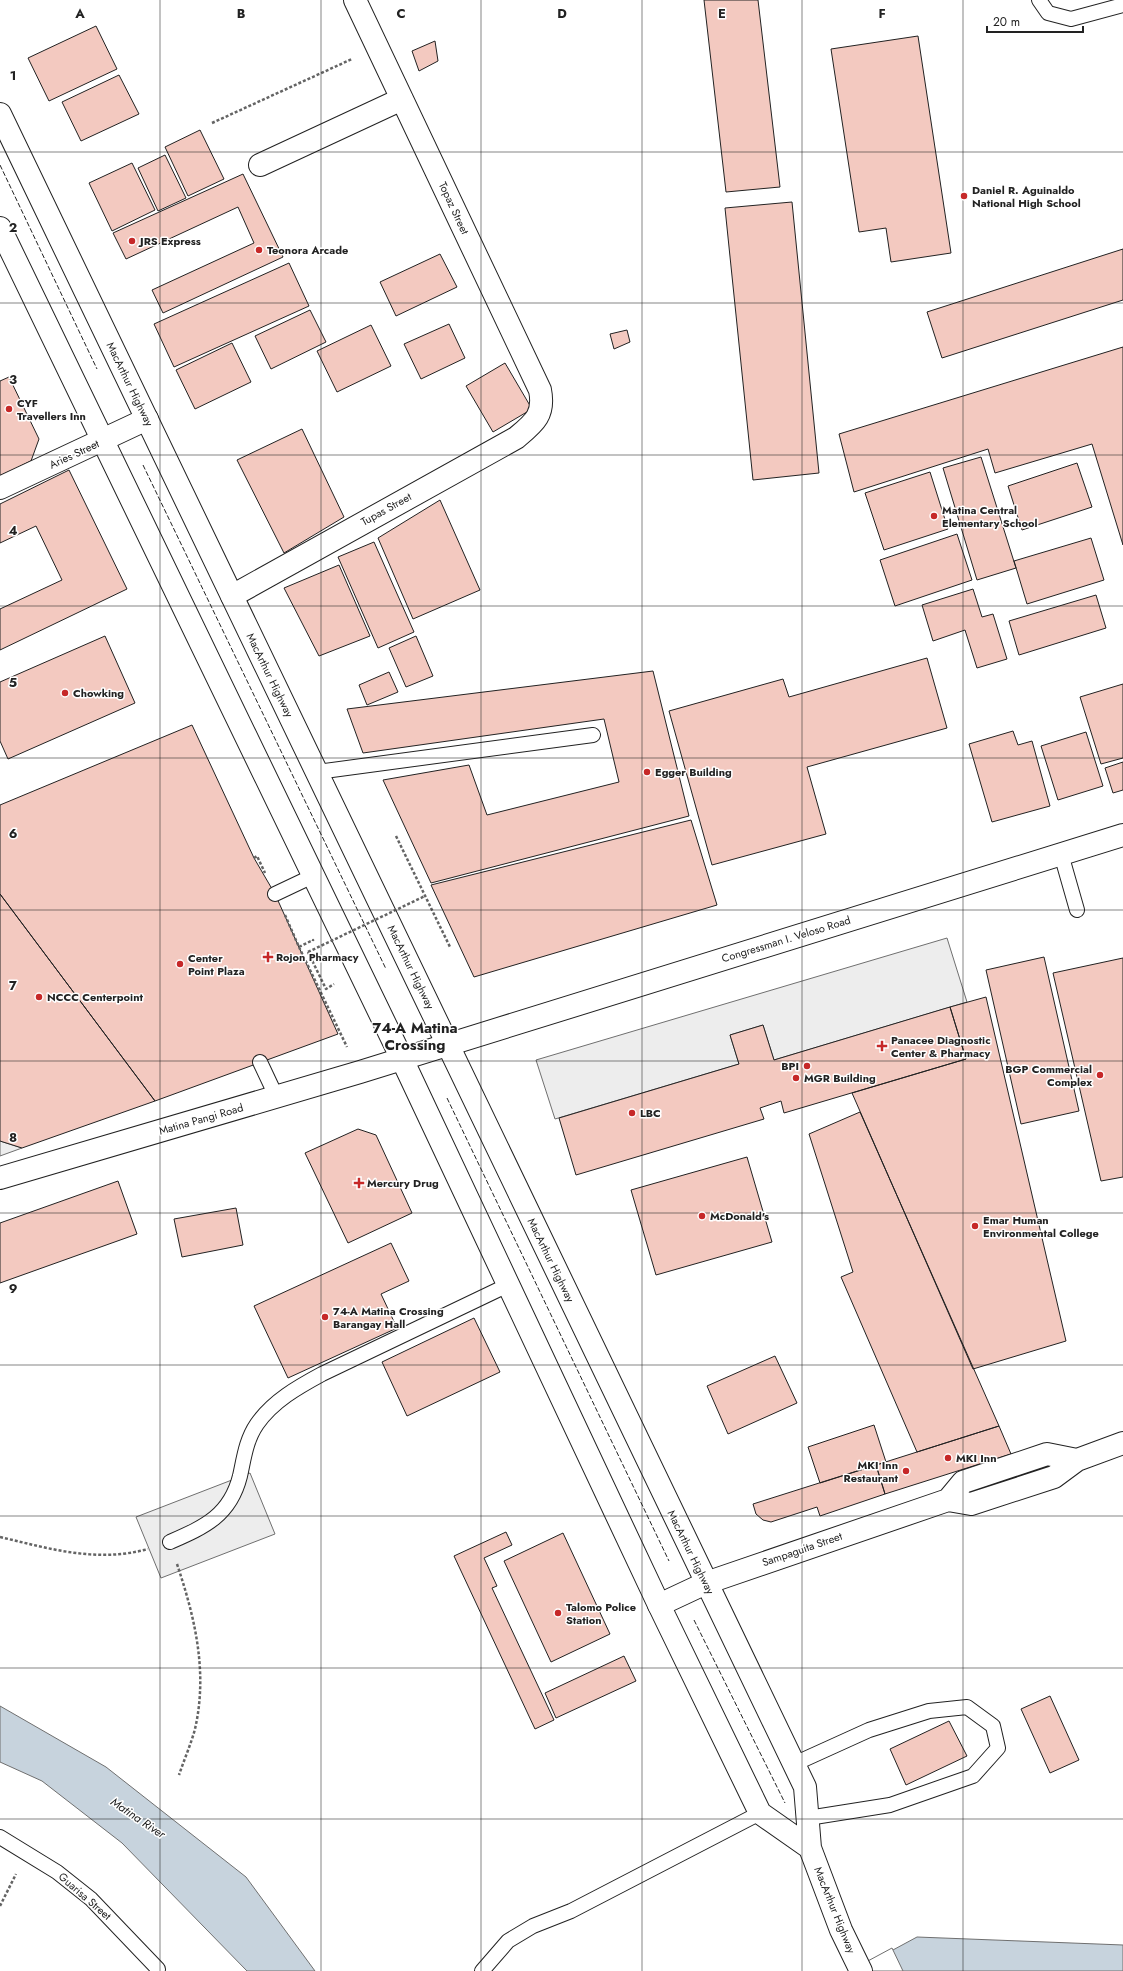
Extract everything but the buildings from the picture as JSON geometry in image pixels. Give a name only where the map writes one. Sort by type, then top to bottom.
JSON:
[{"type":"main road","name":"Topaz Street","points":[[355,0],[540,390],[542,400],[541,410],[537,418]]},
{"type":"main road","points":[[260,165],[402,99]]},
{"type":"main road","name":"MacArthur Highway","points":[[0,114],[805,1787],[810,1848],[841,1930],[861,1971]]},
{"type":"main road","points":[[0,228],[402,1059],[659,1605],[760,1813],[810,1848]]},
{"type":"main road","name":"Tupas Street","points":[[232,596],[516,438],[537,418]]},
{"type":"main road","name":"Aries Street","points":[[0,488],[147,419]]},
{"type":"main road","name":"Congressman I. Veloso Road","points":[[402,1059],[1123,834]]},
{"type":"main road","name":"Matina Pangi Road","points":[[5,1173],[402,1059]]},
{"type":"main road","name":"Sampaguita Street","points":[[659,1605],[706,1583],[948,1500],[963,1482],[1047,1454],[1077,1460],[1123,1443]]},
{"type":"lane","points":[[1039,0],[1048,13],[1071,19],[1123,5]]},
{"type":"lane","points":[[317,772],[593,735]]},
{"type":"lane","points":[[1061,854],[1077,910]]},
{"type":"lane","points":[[275,894],[313,876]]},
{"type":"lane","points":[[260,1062],[276,1096]]},
{"type":"lane","points":[[170,1542],[204,1527],[223,1511],[232,1496],[239,1477],[244,1451],[256,1425],[272,1407],[293,1390],[322,1374],[508,1285]]},
{"type":"lane","points":[[794,1764],[869,1730],[929,1711],[967,1707],[993,1726],[998,1748],[973,1776],[890,1805],[808,1818]]},
{"type":"lane","points":[[482,1971],[508,1941],[533,1926],[571,1911],[760,1813]]},
{"type":"lane","name":"Guarisa Street","points":[[0,1837],[28,1852],[57,1872],[91,1899],[158,1969]]},
{"type":"path","points":[[212,123],[377,47]]},
{"type":"path","points":[[396,836],[450,947]]},
{"type":"path","points":[[331,978],[334,985],[326,989],[308,952],[425,896]]},
{"type":"path","points":[[299,947],[360,1072]]},
{"type":"path","points":[[0,1537],[74,1553],[107,1556],[130,1554],[170,1542],[190,1602],[200,1651],[201,1688],[195,1729],[178,1775]]},
{"type":"path","points":[[0,1906],[28,1852]]},
{"type":"shaded area","points":[[947,938],[967,1002],[774,1060],[763,1025],[730,1035],[739,1064],[555,1119],[536,1060]]},
{"type":"shaded area","points":[[0,1141],[22,1148],[0,1156]]},
{"type":"shaded area","points":[[250,1473],[275,1534],[161,1578],[136,1517]]},
{"type":"water","name":"Matina River","points":[[0,1706],[106,1767],[246,1877],[315,1971],[247,1971],[122,1843],[42,1781],[0,1762]]},
{"type":"water","points":[[917,1937],[1123,1945],[1123,1971],[854,1971]]},
{"type":"pier","points":[[892,1948],[903,1971],[852,1971],[853,1969]]},
{"type":"fence","points":[[0,165],[97,369]]},
{"type":"fence","points":[[143,465],[386,969]]},
{"type":"fence","points":[[447,1098],[669,1561]]},
{"type":"fence","points":[[694,1620],[785,1803]]},
{"type":"place","name":"Daniel R. Aguinaldo National High School","points":[[964,196]]},
{"type":"place","name":"JRS Express","points":[[132,241]]},
{"type":"place","name":"Teonora Arcade","points":[[259,250]]},
{"type":"place","name":"CYF Travellers Inn","points":[[9,409]]},
{"type":"place","name":"Matina Central Elementary School","points":[[934,516]]},
{"type":"place","name":"Chowking","points":[[65,693]]},
{"type":"place","name":"Egger Building","points":[[647,772]]},
{"type":"place","name":"Rojon Pharmacy","points":[[268,957]]},
{"type":"place","name":"Center Point Plaza","points":[[180,964]]},
{"type":"place","name":"NCCC Centerpoint","points":[[39,997]]},
{"type":"place","name":"Panacee Diagnostic Center & Pharmacy","points":[[882,1046]]},
{"type":"place","name":"BPI","points":[[807,1066]]},
{"type":"place","name":"BGP Commercial Complex","points":[[1100,1075]]},
{"type":"place","name":"MGR Building","points":[[796,1078]]},
{"type":"place","name":"LBC","points":[[632,1113]]},
{"type":"place","name":"Mercury Drug","points":[[359,1183]]},
{"type":"place","name":"McDonald's","points":[[702,1216]]},
{"type":"place","name":"Emar Human Environmental College","points":[[975,1226]]},
{"type":"place","name":"74-A Matina Crossing Barangay Hall","points":[[325,1317]]},
{"type":"place","name":"MKI Inn","points":[[948,1458]]},
{"type":"place","name":"MKI Inn Restaurant","points":[[906,1471]]},
{"type":"place","name":"Talomo Police Station","points":[[558,1613]]},
{"type":"district","name":"74-A Matina Crossing","points":[[415,1036]]}]
